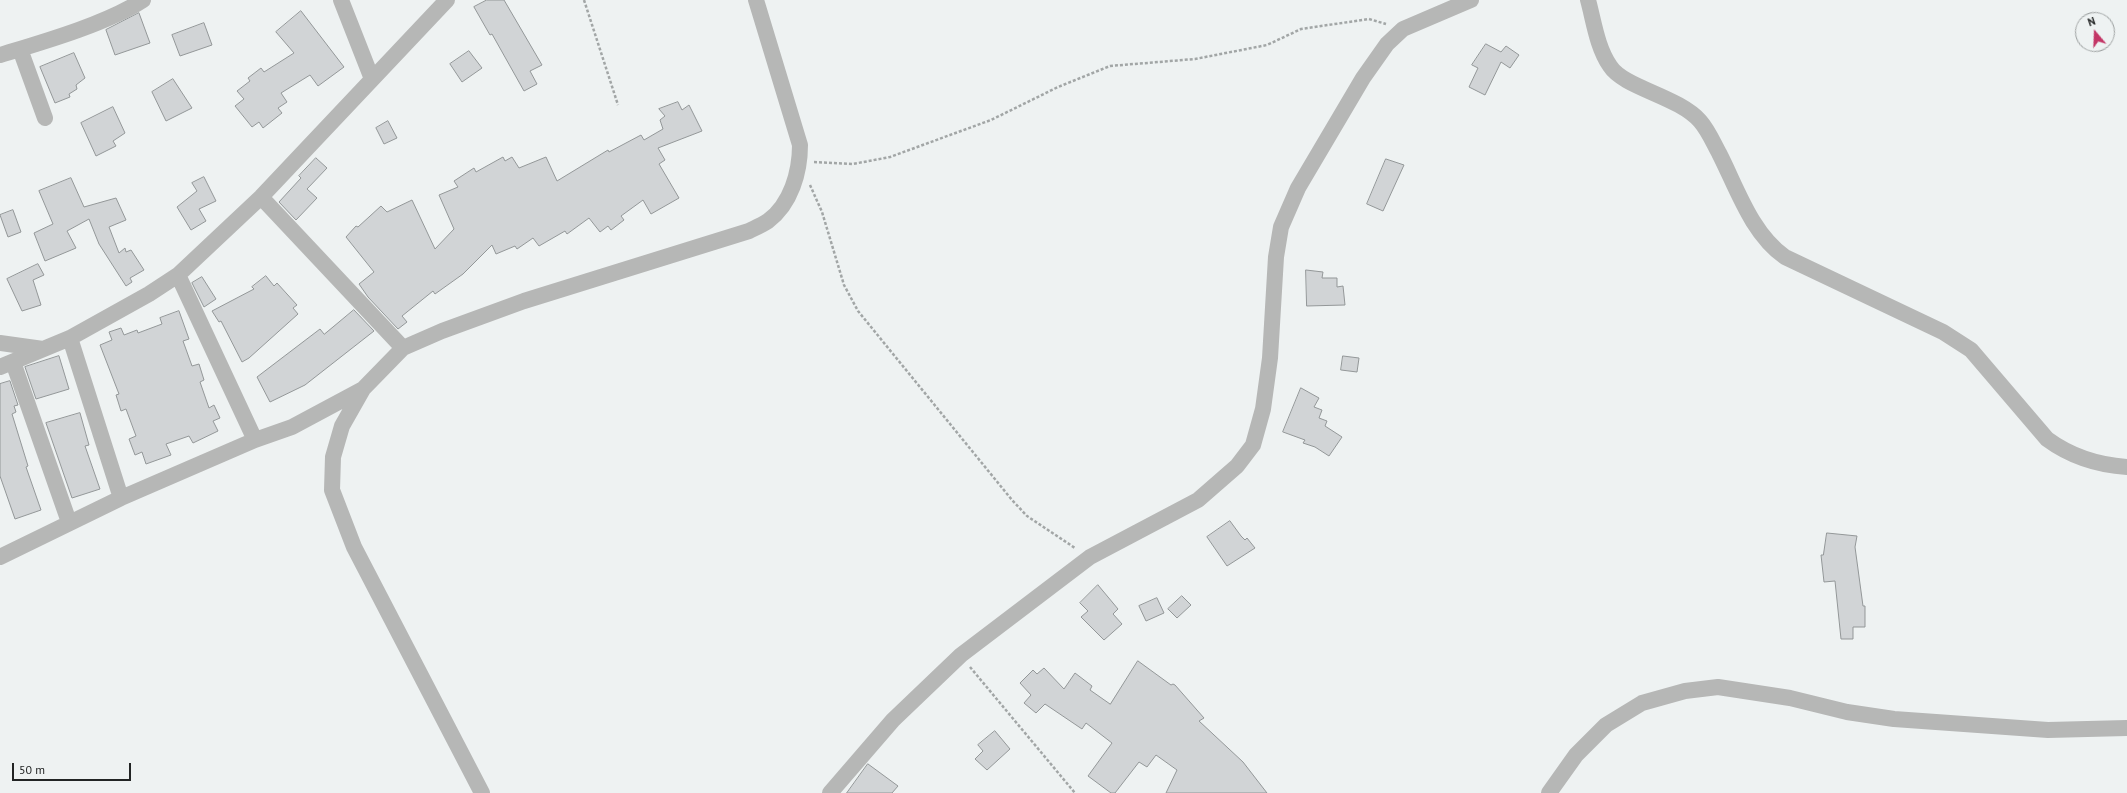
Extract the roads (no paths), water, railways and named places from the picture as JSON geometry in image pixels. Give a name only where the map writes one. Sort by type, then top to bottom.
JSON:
[{"type":"street","points":[[0,54],[20,49],[98,22],[132,7],[143,0]]},
{"type":"street","points":[[341,0],[372,79]]},
{"type":"street","points":[[69,522],[7,364],[70,338],[148,294],[178,275],[261,196],[447,0]]},
{"type":"street","points":[[482,793],[354,547],[332,490],[333,457],[342,426],[363,389],[403,348],[442,331],[524,301],[748,231],[768,221],[780,209],[791,191],[800,161],[800,145],[756,0]]},
{"type":"street","points":[[830,793],[893,720],[961,656],[1090,557],[1198,500],[1238,466],[1253,445],[1263,409],[1269,365],[1276,257],[1281,227],[1298,188],[1362,78],[1387,44],[1402,29],[1471,0]]},
{"type":"street","points":[[1588,0],[1602,52],[1611,68],[1623,78],[1674,102],[1700,121],[1710,136],[1754,222],[1772,248],[1785,257],[1943,332],[1971,350],[2047,439],[2062,450],[2075,457],[2127,467]]},
{"type":"street","points":[[20,49],[45,118]]},
{"type":"street","points":[[261,196],[403,348]]},
{"type":"street","points":[[178,275],[255,440]]},
{"type":"street","points":[[70,338],[121,498]]},
{"type":"street","points":[[0,343],[45,349]]},
{"type":"street","points":[[0,557],[69,522],[121,498],[255,440],[292,427],[363,389]]},
{"type":"street","points":[[1549,793],[1576,755],[1606,725],[1642,704],[1685,691],[1698,689],[1718,687],[1790,698],[1847,712],[1894,719],[2048,730],[2127,728]]}]
